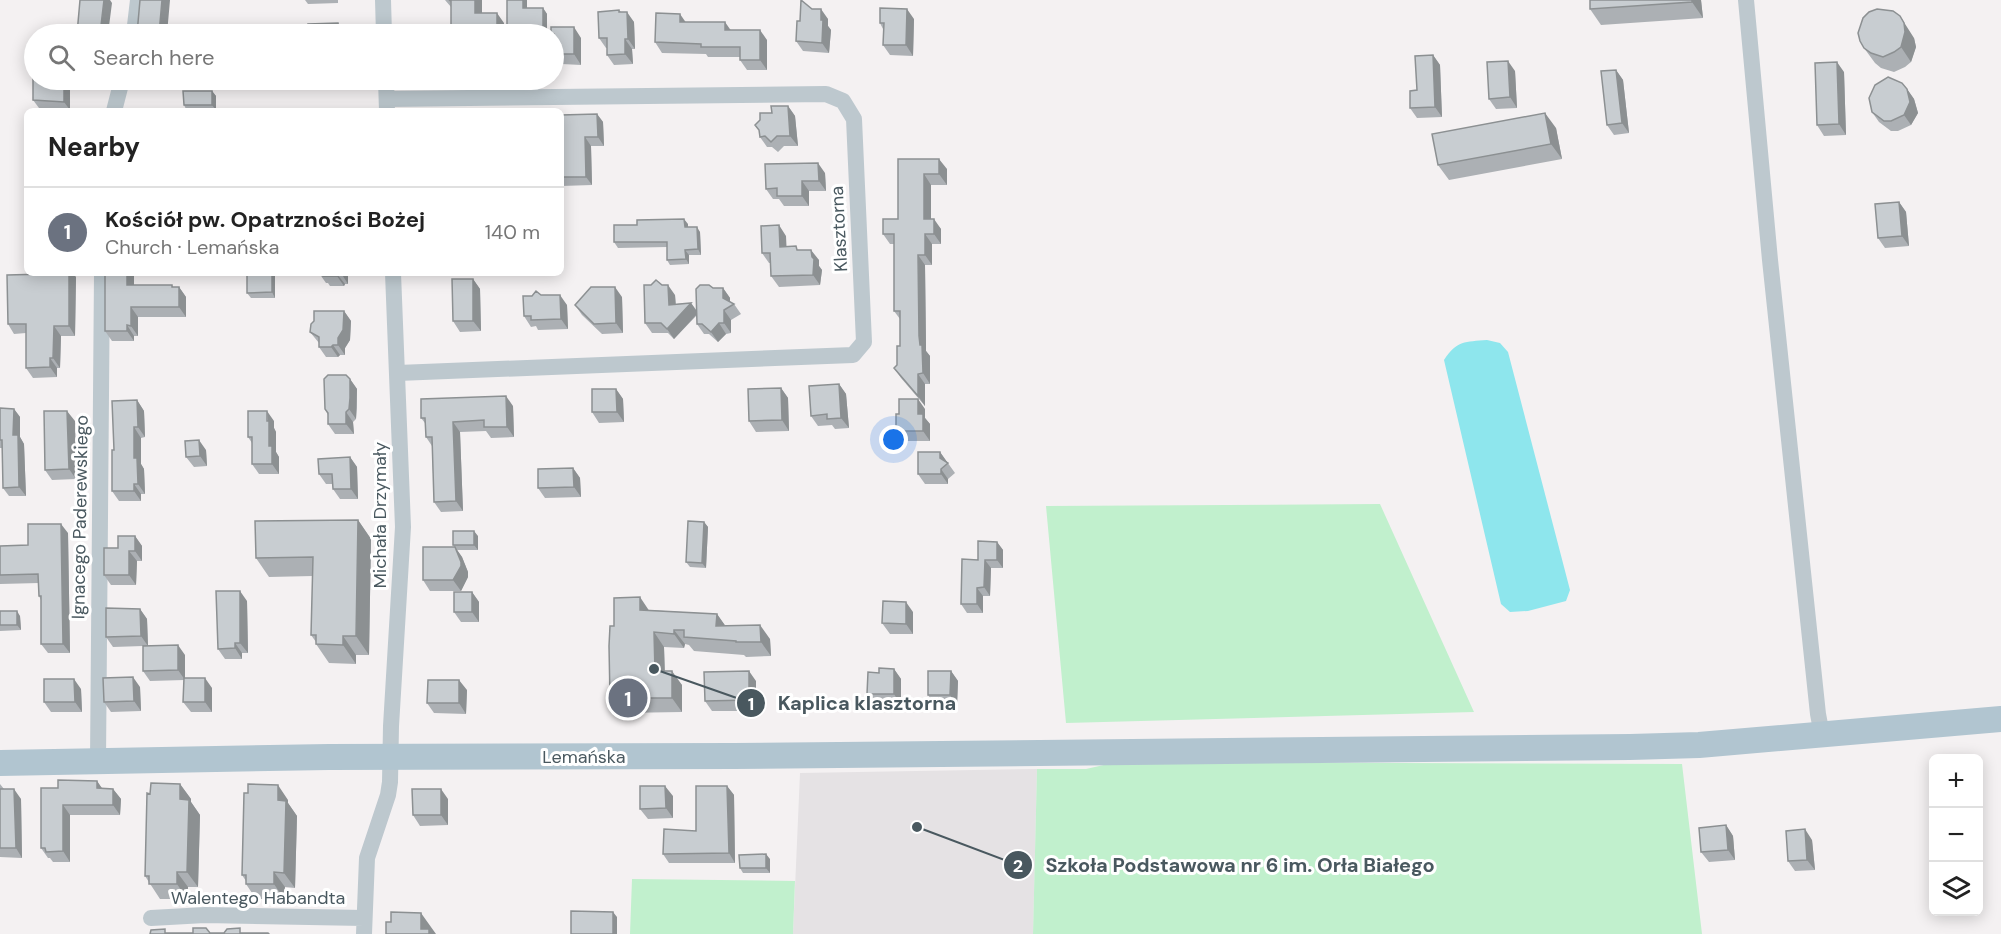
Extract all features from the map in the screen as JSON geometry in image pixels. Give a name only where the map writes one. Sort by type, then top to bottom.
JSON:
[{"type":"main road","name":"Lemańska","points":[[0,763],[391,757],[1630,747],[1699,745],[2001,719]]},
{"type":"street","points":[[135,24],[138,0]]},
{"type":"street","points":[[383,0],[384,24]]},
{"type":"street","points":[[1746,0],[1770,260],[1822,735]]},
{"type":"street","points":[[115,108],[119,90]]},
{"type":"street","points":[[386,90],[387,105]]},
{"type":"street","name":"Klasztorna","points":[[387,105],[826,94],[843,102],[854,119],[864,342],[853,356],[398,373]]},
{"type":"street","name":"Ignacego Paderewskiego","points":[[98,761],[102,276]]},
{"type":"street","name":"Michała Drzymały","points":[[364,926],[367,858],[388,795],[403,527],[393,276]]},
{"type":"street","name":"Walentego Habandta","points":[[151,918],[205,915],[364,926]]},
{"type":"shaded area","points":[[1037,769],[1033,934],[793,934],[800,773]]},
{"type":"green space","points":[[1380,504],[1474,712],[1066,723],[1046,506]]},
{"type":"green space","points":[[1117,762],[1682,764],[1702,934],[1033,934],[1037,769],[1086,769]]},
{"type":"green space","points":[[632,879],[795,881],[793,934],[630,934]]},
{"type":"water","points":[[1487,340],[1500,343],[1508,352],[1570,590],[1566,601],[1528,611],[1510,612],[1501,604],[1444,360],[1453,349],[1462,343]]},
{"type":"building","points":[[80,0],[104,0],[101,24],[78,24]]},
{"type":"building","points":[[140,0],[162,0],[160,24],[138,24]]},
{"type":"building","points":[[449,0],[475,0],[475,13],[497,13],[497,24],[451,24],[451,1]]},
{"type":"building","points":[[507,0],[523,0],[523,8],[543,8],[543,24],[507,24]]},
{"type":"building","points":[[801,0],[812,9],[821,9],[822,43],[796,41]]},
{"type":"building","points":[[1590,0],[1692,0],[1692,2],[1590,9]]},
{"type":"building","points":[[880,8],[907,9],[906,45],[883,45],[884,23],[880,23]]},
{"type":"building","points":[[1877,9],[1893,11],[1904,23],[1905,32],[1901,47],[1883,57],[1864,48],[1858,33],[1863,18],[1869,12]]},
{"type":"building","points":[[619,10],[619,12],[627,12],[628,39],[625,39],[625,54],[607,55],[607,38],[599,38],[598,12]]},
{"type":"building","points":[[656,13],[680,14],[680,22],[725,22],[725,30],[760,30],[760,60],[740,60],[740,47],[701,47],[701,44],[655,42]]},
{"type":"building","points":[[564,27],[574,27],[574,54],[564,54]]},
{"type":"building","points":[[1433,55],[1435,107],[1410,108],[1410,91],[1417,90],[1415,56]]},
{"type":"building","points":[[1508,61],[1510,97],[1489,99],[1487,62]]},
{"type":"building","points":[[1837,62],[1839,124],[1817,125],[1815,63]]},
{"type":"building","points":[[1616,70],[1622,123],[1607,125],[1601,71]]},
{"type":"building","points":[[1888,77],[1902,83],[1907,89],[1910,102],[1904,115],[1891,121],[1884,121],[1872,112],[1869,98],[1875,85]]},
{"type":"building","points":[[33,90],[64,90],[64,102],[33,100]]},
{"type":"building","points":[[183,91],[212,91],[212,105],[184,105]]},
{"type":"building","points":[[771,106],[788,106],[790,136],[777,136],[771,142],[765,136],[760,137],[755,125],[760,120],[760,113],[772,113]]},
{"type":"building","points":[[1545,113],[1551,144],[1438,165],[1432,134]]},
{"type":"building","points":[[597,114],[598,137],[585,137],[586,177],[564,177],[564,115]]},
{"type":"building","points":[[898,159],[939,159],[939,174],[924,174],[924,219],[934,219],[934,234],[925,234],[925,255],[918,255],[919,336],[920,345],[922,345],[923,373],[918,374],[918,396],[894,368],[897,365],[897,346],[900,346],[900,311],[894,311],[894,234],[883,234],[883,219],[898,219]]},
{"type":"building","points":[[818,163],[819,181],[802,181],[802,196],[777,196],[777,188],[766,189],[765,164]]},
{"type":"building","points":[[1899,202],[1902,236],[1878,238],[1875,204]]},
{"type":"building","points":[[684,219],[685,227],[697,227],[698,249],[685,250],[686,259],[667,260],[667,242],[614,242],[614,225],[637,225],[637,220]]},
{"type":"building","points":[[779,225],[780,247],[796,246],[797,250],[811,250],[814,259],[813,275],[771,276],[770,253],[762,253],[761,226]]},
{"type":"building","points":[[7,275],[69,276],[69,326],[54,326],[53,358],[50,358],[50,367],[26,368],[26,324],[8,324]]},
{"type":"building","points":[[105,276],[127,276],[127,285],[179,287],[179,307],[131,307],[131,326],[127,325],[127,331],[105,331]]},
{"type":"building","points":[[247,276],[272,276],[272,292],[247,293]]},
{"type":"building","points":[[452,279],[473,279],[473,321],[453,321]]},
{"type":"building","points":[[656,280],[662,285],[668,285],[669,305],[691,303],[667,329],[661,323],[645,323],[644,285],[651,285]]},
{"type":"building","points":[[700,285],[723,288],[723,298],[734,304],[724,310],[724,323],[719,323],[711,332],[702,324],[697,324],[696,289]]},
{"type":"building","points":[[591,287],[615,287],[616,323],[594,324],[575,305]]},
{"type":"building","points":[[536,291],[541,295],[560,295],[561,319],[531,320],[531,316],[524,316],[523,296],[532,296]]},
{"type":"building","points":[[314,311],[344,311],[343,330],[338,338],[338,345],[319,347],[319,337],[310,332],[314,321]]},
{"type":"building","points":[[328,375],[346,375],[350,379],[346,424],[328,424],[324,379]]},
{"type":"building","points":[[839,384],[841,418],[827,419],[827,414],[811,416],[809,386]]},
{"type":"building","points":[[781,388],[782,420],[749,421],[748,389]]},
{"type":"building","points":[[592,389],[616,389],[617,412],[592,412]]},
{"type":"building","points":[[506,396],[507,427],[484,427],[484,420],[453,422],[456,501],[434,502],[432,437],[426,437],[425,418],[421,418],[421,399]]},
{"type":"building","points":[[899,399],[918,399],[918,414],[923,414],[923,431],[896,431]]},
{"type":"building","points":[[137,400],[138,427],[134,427],[134,458],[137,458],[138,484],[134,484],[134,491],[112,491],[112,450],[114,450],[112,401]]},
{"type":"building","points":[[0,408],[14,409],[13,435],[18,435],[19,487],[3,488]]},
{"type":"building","points":[[44,411],[67,411],[69,469],[45,470]]},
{"type":"building","points":[[248,411],[267,411],[272,464],[252,464],[252,437],[248,437]]},
{"type":"building","points":[[199,440],[200,456],[186,457],[185,441]]},
{"type":"building","points":[[918,452],[940,452],[940,458],[948,463],[941,469],[941,474],[918,474]]},
{"type":"building","points":[[350,457],[351,489],[333,489],[332,474],[319,474],[318,459]]},
{"type":"building","points":[[573,468],[574,487],[538,488],[538,469]]},
{"type":"building","points":[[358,520],[356,636],[343,636],[343,645],[316,644],[316,635],[311,635],[313,557],[256,558],[255,521]]},
{"type":"building","points":[[688,521],[704,522],[702,563],[686,562]]},
{"type":"building","points":[[28,524],[61,524],[63,644],[41,644],[41,596],[39,596],[38,574],[0,575],[0,546],[28,545]]},
{"type":"building","points":[[453,531],[474,531],[474,545],[453,545]]},
{"type":"building","points":[[118,536],[135,536],[135,551],[129,551],[129,575],[104,575],[104,548],[118,548]]},
{"type":"building","points":[[978,541],[997,542],[997,560],[985,560],[984,587],[977,588],[977,604],[961,604],[962,559],[978,560]]},
{"type":"building","points":[[423,547],[455,547],[461,566],[453,580],[423,580]]},
{"type":"building","points":[[216,591],[240,591],[240,643],[235,643],[235,648],[218,649]]},
{"type":"building","points":[[454,592],[472,592],[472,612],[454,612]]},
{"type":"building","points":[[640,597],[640,610],[717,614],[716,626],[760,625],[761,642],[684,637],[684,630],[674,630],[674,634],[654,632],[655,671],[672,671],[672,698],[610,698],[609,646],[610,626],[614,626],[614,598]]},
{"type":"building","points":[[883,601],[906,602],[906,624],[882,623]]},
{"type":"building","points":[[106,608],[140,609],[141,636],[106,637]]},
{"type":"building","points":[[0,611],[17,611],[17,625],[0,625]]},
{"type":"building","points":[[178,645],[178,670],[143,671],[143,646]]},
{"type":"building","points":[[879,668],[894,669],[894,694],[867,694],[868,672],[879,673]]},
{"type":"building","points":[[749,671],[749,700],[705,701],[704,672]]},
{"type":"building","points":[[928,671],[951,671],[950,695],[928,695]]},
{"type":"building","points":[[133,677],[134,701],[104,702],[103,678]]},
{"type":"building","points":[[184,678],[205,678],[205,702],[183,702]]},
{"type":"building","points":[[44,679],[74,679],[75,702],[44,702]]},
{"type":"building","points":[[428,680],[459,680],[459,703],[427,703]]},
{"type":"building","points":[[58,780],[97,781],[97,788],[113,789],[113,805],[63,805],[63,851],[46,852],[45,848],[41,848],[41,788],[58,788]]},
{"type":"building","points":[[151,783],[180,784],[180,799],[189,800],[187,872],[177,872],[177,884],[149,884],[149,876],[145,876],[147,793],[150,794]]},
{"type":"building","points":[[248,784],[278,785],[278,800],[286,801],[284,873],[274,872],[274,884],[246,884],[246,875],[242,875],[244,793],[248,793]]},
{"type":"building","points":[[640,786],[665,786],[666,808],[640,809]]},
{"type":"building","points":[[696,786],[727,786],[729,853],[663,854],[664,829],[696,831]]},
{"type":"building","points":[[0,789],[14,789],[16,848],[0,848]]},
{"type":"building","points":[[412,789],[441,789],[441,815],[413,815]]},
{"type":"building","points":[[1726,825],[1728,850],[1701,852],[1699,828]]},
{"type":"building","points":[[1805,829],[1807,860],[1788,861],[1786,831]]},
{"type":"building","points":[[766,854],[766,868],[740,868],[739,855]]},
{"type":"building","points":[[571,911],[613,912],[613,934],[571,934]]},
{"type":"building","points":[[391,912],[421,913],[421,929],[429,929],[429,934],[386,934],[386,922],[391,922]]},
{"type":"building","points":[[193,928],[206,928],[210,933],[224,933],[227,929],[240,928],[240,933],[269,934],[150,934],[151,930],[165,929],[165,933],[193,933]]},
{"type":"place","name":"Kaplica klasztorna","points":[[654,669]]},
{"type":"place","name":"Kościół pw. Opatrzności Bożej","points":[[628,698]]},
{"type":"place","name":"Szkoła Podstawowa nr 6 im. Orła Białego","points":[[917,827]]}]
